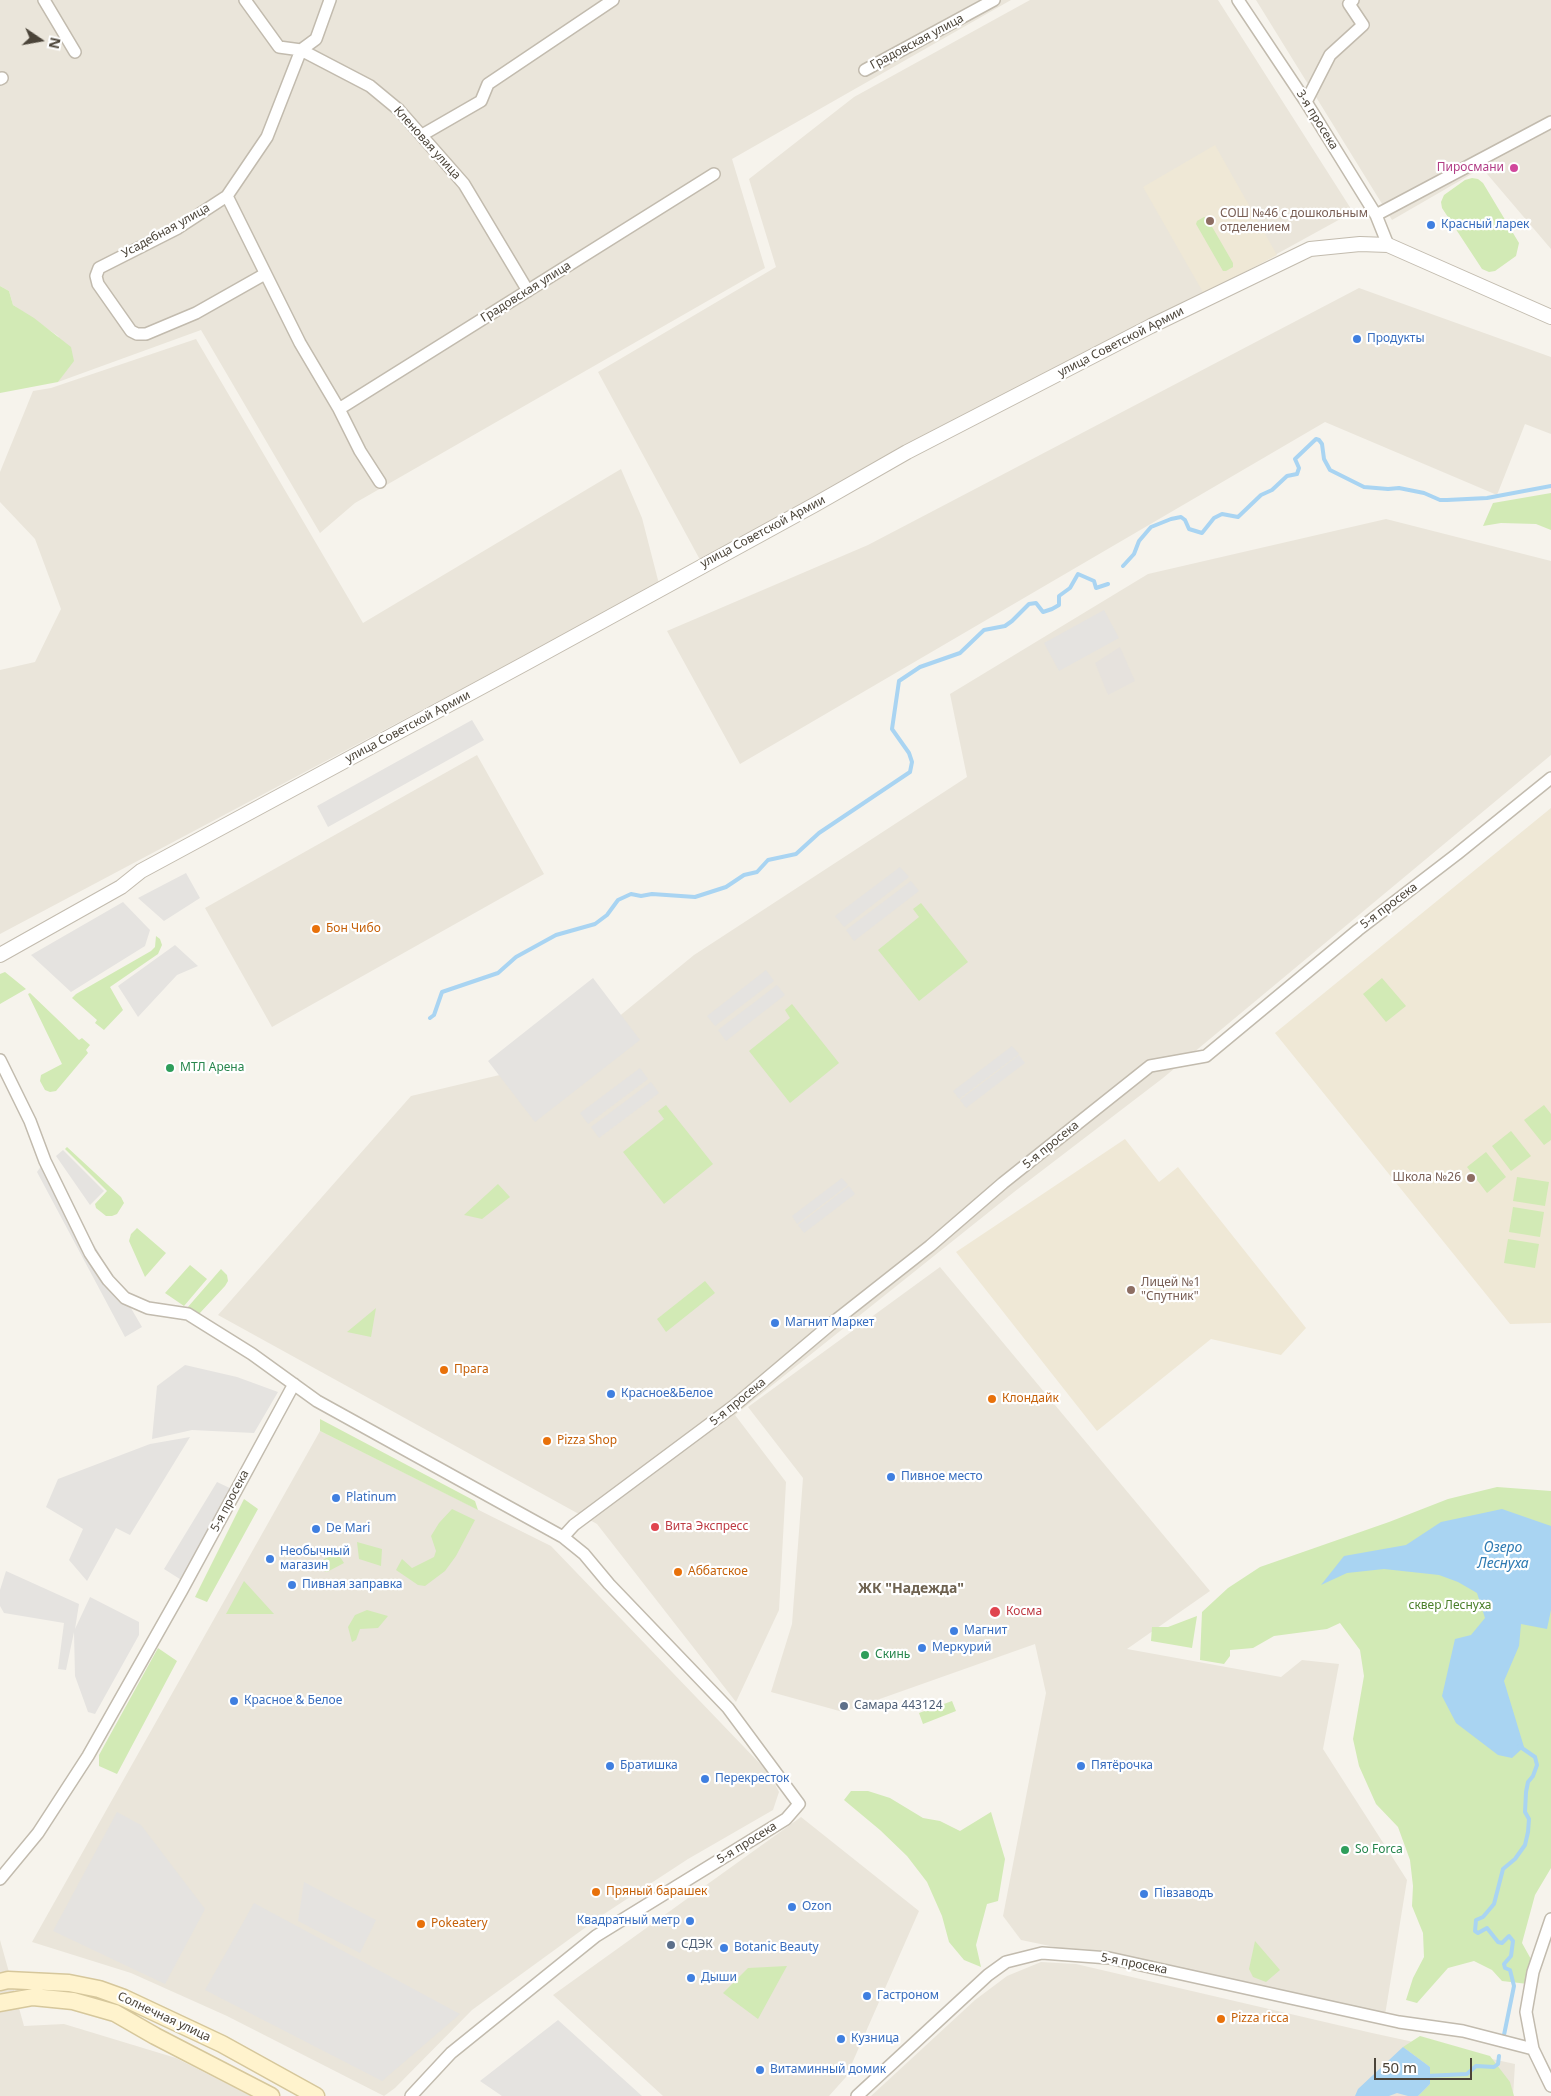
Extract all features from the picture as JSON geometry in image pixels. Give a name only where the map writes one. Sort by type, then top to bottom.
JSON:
[{"type":"main road","name":"Солнечная улица","points":[[0,1982],[8,1980],[69,1983],[99,1989],[124,1998],[222,2044],[316,2096]]},
{"type":"main road","name":"Солнечная улица","points":[[0,2003],[33,1997],[73,2001],[115,2012],[155,2036],[271,2096]]},
{"type":"street","points":[[44,0],[75,52]]},
{"type":"street","name":"Кленовая улица","points":[[245,0],[279,47],[301,50],[370,86],[398,110],[464,184],[528,291]]},
{"type":"street","name":"Усадебная улица","points":[[265,274],[196,313],[146,334],[137,334],[131,331],[98,284],[96,276],[99,268],[178,228],[227,196],[267,136],[301,50],[316,39],[330,0]]},
{"type":"street","points":[[422,135],[481,101],[488,84],[613,0]]},
{"type":"street","name":"Градовская улица","points":[[866,70],[994,0]]},
{"type":"street","name":"3-я просека","points":[[1238,0],[1306,102],[1376,215],[1388,245]]},
{"type":"street","points":[[1306,102],[1330,55],[1363,25],[1349,4],[1353,0]]},
{"type":"street","points":[[1376,215],[1551,122]]},
{"type":"street","name":"Градовская улица","points":[[338,409],[714,174]]},
{"type":"street","points":[[227,196],[300,344],[360,451],[380,482]]},
{"type":"street","name":"улица Советской Армии","points":[[0,955],[121,887],[141,870],[526,663],[907,452],[1126,339],[1310,249],[1360,244],[1388,245],[1551,317]]},
{"type":"street","name":"5-я просека","points":[[562,1537],[574,1525],[735,1405],[831,1324],[930,1246],[1003,1183],[1150,1066],[1206,1056],[1358,930],[1551,778]]},
{"type":"street","points":[[0,1060],[30,1121],[45,1161],[90,1252],[108,1280],[125,1298],[133,1302],[148,1308],[188,1314],[252,1354],[294,1384]]},
{"type":"street","name":"5-я просека","points":[[0,1879],[38,1834],[88,1756],[182,1590],[294,1384],[318,1401],[562,1537],[584,1554],[615,1591],[728,1708],[799,1804],[786,1819],[596,1936],[451,2053],[411,2096]]},
{"type":"street","points":[[1551,1919],[1533,1972],[1526,2012],[1533,2049],[1551,2086]]},
{"type":"street","name":"5-я просека","points":[[857,2096],[988,1975],[1006,1962],[1042,1953],[1109,1958],[1399,2022],[1463,2031],[1533,2049]]},
{"type":"shaded area","points":[[0,0],[1011,0],[732,159],[765,268],[355,503],[320,533],[201,330],[58,382],[70,364],[58,336],[13,305],[9,291],[0,286]]},
{"type":"shaded area","points":[[1030,0],[1218,0],[1353,212],[705,569],[598,372],[776,267],[749,179],[854,97]]},
{"type":"shaded area","points":[[1256,0],[1551,0],[1551,249],[1482,168],[1392,220]]},
{"type":"shaded area","name":"СОШ №46 с дошкольным отделением","points":[[1215,145],[1277,255],[1204,294],[1143,187]]},
{"type":"shaded area","points":[[1359,288],[1551,357],[1551,434],[1525,424],[1497,495],[1325,422],[740,764],[667,631],[868,545]]},
{"type":"shaded area","points":[[196,339],[363,623],[621,469],[642,518],[659,584],[0,934],[0,670],[35,662],[61,609],[35,539],[0,502],[0,472],[33,391],[51,388]]},
{"type":"shaded area","points":[[1386,519],[1551,561],[1551,755],[1163,1078],[1014,1192],[735,1415],[786,1482],[779,1610],[736,1702],[597,1524],[218,1315],[411,1096],[567,1059],[694,955],[967,777],[950,694],[1148,574]]},
{"type":"shaded area","points":[[1104,610],[1119,638],[1059,671],[1044,643]]},
{"type":"shaded area","points":[[1120,647],[1135,681],[1108,695],[1095,663]]},
{"type":"shaded area","points":[[472,720],[484,740],[328,827],[317,806]]},
{"type":"shaded area","points":[[477,755],[544,874],[272,1027],[205,908]]},
{"type":"shaded area","name":"Школа №26","points":[[1551,808],[1551,1323],[1510,1324],[1275,1033]]},
{"type":"shaded area","points":[[900,867],[909,877],[844,927],[835,916]]},
{"type":"shaded area","points":[[186,873],[200,898],[164,921],[138,898]]},
{"type":"shaded area","points":[[911,881],[919,891],[854,941],[846,930]]},
{"type":"shaded area","points":[[123,902],[150,930],[145,946],[71,992],[31,955]]},
{"type":"shaded area","points":[[175,945],[198,966],[177,975],[138,1017],[118,986]]},
{"type":"shaded area","points":[[766,970],[774,981],[715,1026],[707,1016]]},
{"type":"shaded area","points":[[593,978],[640,1040],[535,1122],[488,1061]]},
{"type":"shaded area","points":[[777,985],[785,995],[726,1041],[718,1030]]},
{"type":"shaded area","points":[[1012,1046],[1019,1054],[959,1099],[953,1091]]},
{"type":"shaded area","points":[[1019,1055],[1025,1063],[966,1108],[960,1100]]},
{"type":"shaded area","points":[[640,1068],[648,1079],[588,1124],[580,1113]]},
{"type":"shaded area","points":[[651,1082],[659,1093],[599,1138],[591,1127]]},
{"type":"shaded area","name":"Лицей №1 \"Спутник\"","points":[[1125,1139],[1159,1182],[1178,1167],[1306,1328],[1281,1355],[1211,1339],[1097,1431],[956,1252]]},
{"type":"shaded area","points":[[63,1150],[104,1191],[90,1205],[56,1156]]},
{"type":"shaded area","points":[[45,1161],[142,1327],[125,1337],[37,1172]]},
{"type":"shaded area","points":[[842,1178],[848,1185],[797,1224],[792,1216]]},
{"type":"shaded area","points":[[849,1186],[855,1194],[804,1233],[798,1225]]},
{"type":"shaded area","points":[[940,1267],[1210,1591],[1127,1649],[1281,1677],[1302,1660],[1339,1664],[1323,1749],[1407,1880],[1385,2015],[1021,1940],[1003,1916],[1046,1693],[1035,1644],[843,1712],[771,1692],[792,1624],[803,1478],[748,1407]]},
{"type":"shaded area","points":[[185,1365],[237,1377],[278,1392],[254,1433],[192,1430],[152,1439],[157,1386]]},
{"type":"shaded area","points":[[320,1431],[551,1546],[769,1773],[779,1792],[773,1810],[688,1859],[604,1914],[472,2010],[395,2088],[384,2096],[227,2016],[131,1973],[32,1942]]},
{"type":"shaded area","points":[[190,1437],[130,1535],[116,1528],[87,1581],[69,1560],[83,1529],[46,1507],[58,1479],[150,1444]]},
{"type":"shaded area","points":[[217,1482],[236,1491],[183,1581],[164,1569]]},
{"type":"shaded area","points":[[6,1571],[79,1604],[75,1629],[90,1597],[139,1622],[139,1635],[95,1714],[88,1712],[75,1676],[74,1632],[66,1670],[58,1669],[64,1623],[4,1613],[0,1606],[0,1590]]},
{"type":"shaded area","points":[[117,1812],[141,1825],[205,1909],[165,1984],[53,1931]]},
{"type":"shaded area","points":[[801,1817],[919,1911],[846,2077],[829,2096],[663,2096],[553,1995]]},
{"type":"shaded area","points":[[304,1882],[376,1920],[360,1953],[298,1921]]},
{"type":"shaded area","points":[[254,1903],[460,2014],[382,2081],[205,1990]]},
{"type":"shaded area","points":[[0,1940],[24,2026],[64,2024],[176,2058],[251,2096],[0,2096]]},
{"type":"shaded area","points":[[1041,1962],[1076,1964],[1372,2033],[1515,2064],[1513,2096],[871,2096],[975,2000],[1007,1976]]},
{"type":"shaded area","points":[[558,2020],[642,2096],[502,2096],[480,2081]]},
{"type":"green space","points":[[1478,179],[1483,183],[1519,243],[1516,256],[1495,271],[1489,272],[1482,269],[1442,208],[1441,202],[1444,195],[1465,180]]},
{"type":"green space","points":[[1204,217],[1207,218],[1233,263],[1233,267],[1226,271],[1223,271],[1196,224],[1197,221]]},
{"type":"green space","points":[[0,286],[9,291],[13,305],[34,318],[71,347],[74,361],[58,382],[0,393]]},
{"type":"green space","points":[[1551,493],[1551,530],[1536,524],[1501,523],[1483,526],[1493,503]]},
{"type":"green space","points":[[921,903],[968,962],[919,1001],[878,950],[919,917],[913,909]]},
{"type":"green space","points":[[156,936],[160,939],[162,945],[158,954],[110,987],[123,1010],[104,1030],[95,1023],[97,1020],[72,998],[151,951],[155,947]]},
{"type":"green space","points":[[5,972],[26,989],[0,1004],[0,974]]},
{"type":"green space","points":[[1382,978],[1406,1006],[1386,1022],[1363,994]]},
{"type":"green space","points":[[30,993],[79,1040],[82,1038],[90,1045],[86,1050],[88,1053],[56,1091],[50,1092],[45,1090],[40,1081],[41,1075],[62,1064],[28,994]]},
{"type":"green space","points":[[792,1004],[839,1063],[790,1103],[749,1051],[790,1018],[785,1010]]},
{"type":"green space","points":[[666,1105],[713,1164],[664,1204],[623,1152],[664,1119],[658,1111]]},
{"type":"green space","points":[[1544,1105],[1551,1114],[1551,1140],[1544,1145],[1524,1120]]},
{"type":"green space","points":[[1511,1131],[1531,1156],[1511,1171],[1492,1146]]},
{"type":"green space","points":[[67,1147],[121,1197],[124,1203],[117,1214],[106,1216],[96,1208],[95,1204],[107,1191],[65,1149]]},
{"type":"green space","points":[[1486,1152],[1506,1177],[1487,1193],[1467,1167]]},
{"type":"green space","points":[[1517,1177],[1549,1182],[1545,1206],[1513,1201]]},
{"type":"green space","points":[[498,1184],[510,1197],[482,1219],[464,1215]]},
{"type":"green space","points":[[1513,1207],[1544,1212],[1540,1237],[1509,1232]]},
{"type":"green space","points":[[137,1228],[166,1253],[145,1277],[129,1241],[131,1234]]},
{"type":"green space","points":[[1508,1239],[1539,1244],[1535,1268],[1504,1263]]},
{"type":"green space","points":[[190,1265],[207,1279],[184,1306],[165,1293]]},
{"type":"green space","points":[[221,1269],[227,1275],[228,1281],[225,1286],[199,1314],[187,1308]]},
{"type":"green space","points":[[705,1281],[715,1293],[666,1332],[657,1319]]},
{"type":"green space","points":[[376,1308],[371,1337],[347,1332]]},
{"type":"green space","points":[[320,1419],[475,1501],[478,1510],[320,1431]]},
{"type":"green space","name":"сквер Леснуха","points":[[1497,1487],[1551,1491],[1551,1868],[1535,1895],[1522,1943],[1532,1961],[1528,1984],[1502,1981],[1492,1970],[1474,1961],[1448,1968],[1417,2003],[1406,2000],[1413,1978],[1424,1957],[1423,1933],[1412,1906],[1413,1886],[1410,1860],[1398,1827],[1376,1804],[1359,1766],[1353,1739],[1364,1676],[1360,1650],[1340,1623],[1327,1629],[1274,1636],[1253,1648],[1230,1650],[1230,1656],[1224,1664],[1200,1660],[1202,1612],[1228,1588],[1260,1567],[1389,1522],[1448,1499]]},
{"type":"green space","points":[[244,1499],[258,1509],[207,1602],[195,1597]]},
{"type":"green space","points":[[452,1509],[475,1520],[456,1556],[445,1571],[425,1586],[418,1585],[396,1570],[402,1559],[412,1568],[434,1557],[436,1551],[431,1536],[439,1523]]},
{"type":"green space","points":[[357,1542],[382,1549],[381,1566],[359,1559]]},
{"type":"green space","points":[[337,1552],[344,1563],[327,1572],[312,1566]]},
{"type":"green space","points":[[244,1581],[274,1614],[226,1614]]},
{"type":"green space","points":[[367,1610],[388,1616],[378,1628],[360,1629],[356,1640],[352,1642],[348,1627],[355,1615]]},
{"type":"green space","points":[[1197,1616],[1192,1648],[1151,1641],[1152,1627],[1168,1627]]},
{"type":"green space","points":[[158,1648],[177,1661],[117,1774],[99,1766],[99,1755]]},
{"type":"green space","points":[[952,1701],[956,1711],[923,1724],[919,1713]]},
{"type":"green space","points":[[851,1791],[868,1791],[890,1798],[923,1818],[940,1821],[960,1831],[991,1812],[1005,1859],[998,1901],[987,1904],[976,1945],[981,1967],[964,1960],[949,1942],[942,1916],[927,1882],[907,1856],[844,1800]]},
{"type":"green space","points":[[1255,1941],[1280,1970],[1266,1982],[1253,1977],[1249,1969]]},
{"type":"green space","points":[[787,1966],[758,2019],[723,1993],[748,1968]]},
{"type":"green space","points":[[1420,2036],[1490,2056],[1510,2082],[1514,2096],[1418,2096],[1430,2084],[1430,2067],[1403,2047]]},
{"type":"water","name":"Озеро Леснуха","points":[[1502,1509],[1551,1526],[1551,1610],[1547,1629],[1521,1624],[1519,1646],[1504,1681],[1524,1747],[1512,1758],[1498,1755],[1456,1723],[1442,1696],[1455,1639],[1471,1635],[1485,1618],[1477,1593],[1458,1582],[1439,1575],[1384,1569],[1347,1573],[1321,1585],[1344,1556],[1406,1545],[1441,1522]]},
{"type":"water","points":[[1403,2047],[1430,2067],[1430,2084],[1418,2096],[1397,2093],[1389,2096],[1355,2096],[1358,2089]]},
{"type":"waterway","points":[[1123,566],[1134,554],[1139,541],[1151,527],[1181,517],[1185,520],[1189,529],[1202,533],[1214,518],[1222,514],[1238,517],[1261,495],[1272,490],[1287,476],[1297,474],[1299,468],[1295,459],[1316,439],[1322,444],[1324,459],[1330,470],[1364,487],[1399,488],[1424,493],[1440,500],[1447,500],[1487,498],[1551,486]]},
{"type":"waterway","points":[[430,1018],[434,1015],[442,992],[498,973],[516,957],[556,935],[595,924],[607,915],[618,900],[631,894],[641,896],[652,894],[695,897],[726,887],[744,875],[757,872],[768,860],[796,854],[819,833],[910,772],[912,762],[909,753],[892,729],[899,681],[920,667],[960,653],[984,630],[1005,626],[1029,604],[1036,603],[1043,612],[1059,605],[1059,596],[1070,588],[1078,574],[1094,581],[1096,588],[1108,584]]},
{"type":"waterway","points":[[1504,2035],[1514,1986],[1510,1970],[1505,1968],[1504,1964],[1511,1956],[1513,1941],[1509,1936],[1502,1943],[1498,1942],[1487,1928],[1478,1933],[1475,1931],[1476,1920],[1483,1917],[1494,1904],[1503,1869],[1515,1859],[1525,1845],[1529,1819],[1525,1812],[1526,1792],[1528,1782],[1533,1776],[1537,1765],[1535,1757],[1519,1746]]},
{"type":"waterway","points":[[1426,2076],[1467,2074],[1476,2066],[1494,2067],[1498,2064],[1499,2056]]},
{"type":"place","name":"Пиросмани","points":[[1514,168]]},
{"type":"place","name":"СОШ №46 с дошкольным отделением","points":[[1210,221]]},
{"type":"place","name":"Красный ларек","points":[[1431,225]]},
{"type":"place","name":"Продукты","points":[[1357,339]]},
{"type":"place","name":"Бон Чибо","points":[[316,929]]},
{"type":"place","name":"МТЛ Арена","points":[[170,1068]]},
{"type":"place","name":"Школа №26","points":[[1471,1178]]},
{"type":"place","name":"Лицей №1 \"Спутник\"","points":[[1131,1290]]},
{"type":"place","name":"Магнит Маркет","points":[[775,1323]]},
{"type":"place","name":"Прага","points":[[444,1370]]},
{"type":"place","name":"Красное&Белое","points":[[611,1394]]},
{"type":"place","name":"Клондайк","points":[[992,1399]]},
{"type":"place","name":"Pizza Shop","points":[[547,1441]]},
{"type":"place","name":"Пивное место","points":[[891,1477]]},
{"type":"place","name":"Platinum","points":[[336,1498]]},
{"type":"place","name":"Вита Экспресс","points":[[655,1527]]},
{"type":"place","name":"De Mari","points":[[316,1529]]},
{"type":"place","name":"Необычный магазин","points":[[270,1559]]},
{"type":"place","name":"Аббатское","points":[[678,1572]]},
{"type":"place","name":"Пивная заправка","points":[[292,1585]]},
{"type":"place","name":"Косма","points":[[995,1612]]},
{"type":"place","name":"Магнит","points":[[954,1631]]},
{"type":"place","name":"Меркурий","points":[[922,1648]]},
{"type":"place","name":"Скинь","points":[[865,1655]]},
{"type":"place","name":"Красное & Белое","points":[[234,1701]]},
{"type":"place","name":"Самара 443124","points":[[844,1706]]},
{"type":"place","name":"Братишка","points":[[610,1766]]},
{"type":"place","name":"Пятёрочка","points":[[1081,1766]]},
{"type":"place","name":"Перекресток","points":[[705,1779]]},
{"type":"place","name":"So Forca","points":[[1345,1850]]},
{"type":"place","name":"Пряный барашек","points":[[596,1892]]},
{"type":"place","name":"Пiвзаводъ","points":[[1144,1894]]},
{"type":"place","name":"Ozon","points":[[792,1907]]},
{"type":"place","name":"Квадратный метр","points":[[690,1921]]},
{"type":"place","name":"Pokeatery","points":[[421,1924]]},
{"type":"place","name":"СДЭК","points":[[671,1945]]},
{"type":"place","name":"Botanic Beauty","points":[[724,1948]]},
{"type":"place","name":"Дыши","points":[[691,1978]]},
{"type":"place","name":"Гастроном","points":[[867,1996]]},
{"type":"place","name":"Pizza ricca","points":[[1221,2019]]},
{"type":"place","name":"Кузница","points":[[841,2039]]},
{"type":"place","name":"Витаминный домик","points":[[760,2070]]},
{"type":"district","name":"ЖК \"Надежда\"","points":[[911,1589]]}]
